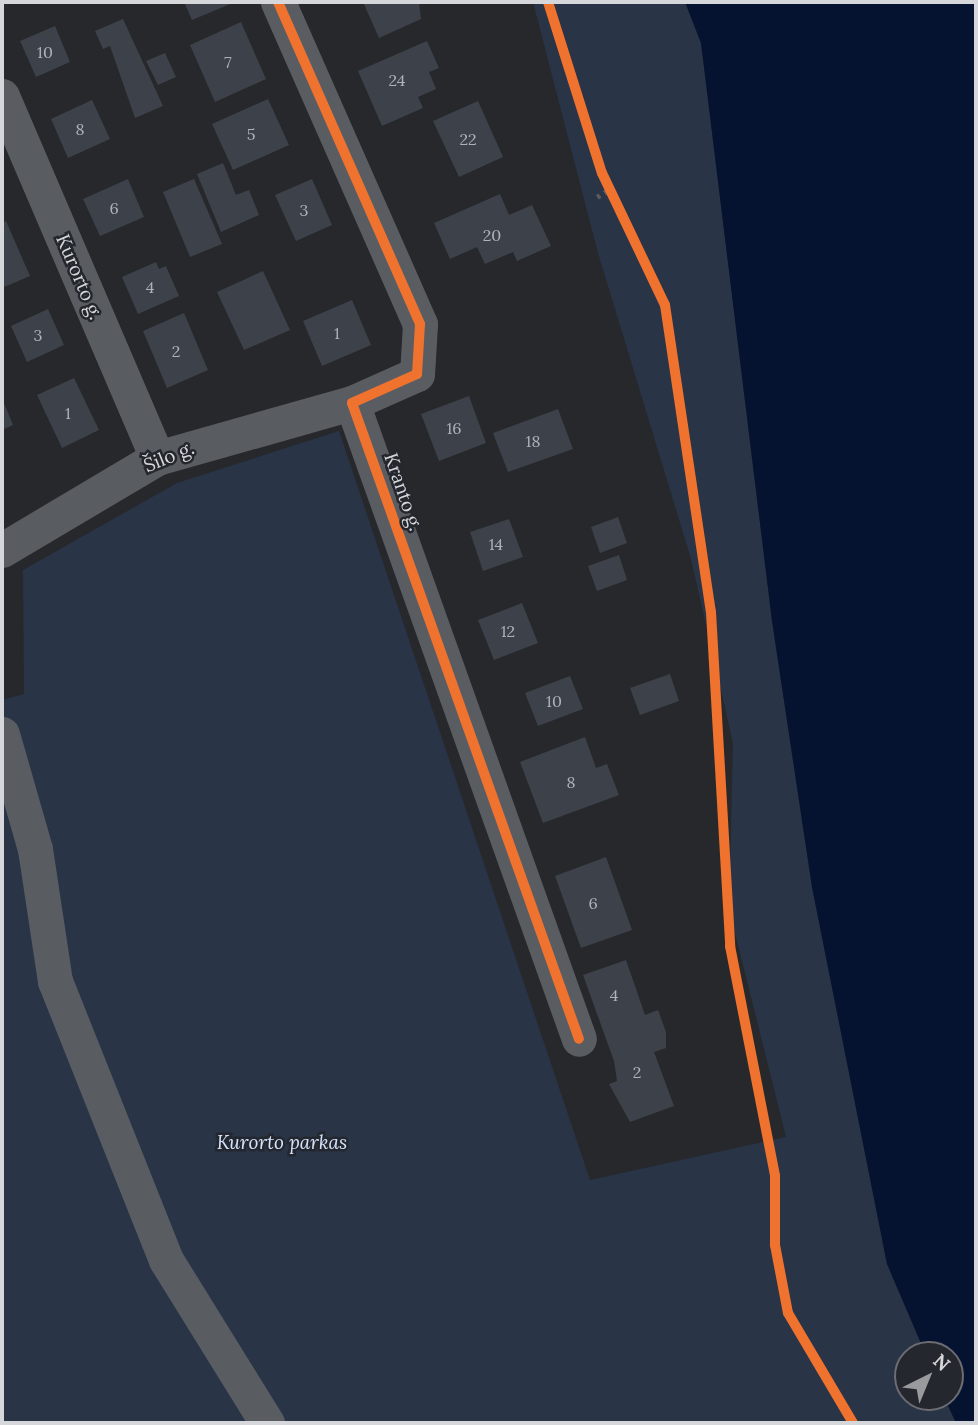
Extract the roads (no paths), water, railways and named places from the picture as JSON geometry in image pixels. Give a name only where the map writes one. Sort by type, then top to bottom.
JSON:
[{"type":"street","points":[[278,2],[420,324],[417,374],[352,403]]},
{"type":"street","name":"Kurorto g.","points":[[2,96],[156,458]]},
{"type":"street","name":"Šilo g.","points":[[2,551],[156,458],[352,403]]},
{"type":"street","name":"Kranto g.","points":[[352,403],[579,1038]]},
{"type":"street","points":[[2,734],[12,751],[35,849],[55,981],[166,1260],[267,1423]]},
{"type":"water","points":[[685,2],[976,2],[976,1423],[956,1423],[950,1411],[964,1411],[964,1341],[920,1341],[887,1264],[812,887],[772,621],[701,43]]},
{"type":"park label","name":"Kurorto parkas","points":[[282,1143]]}]
